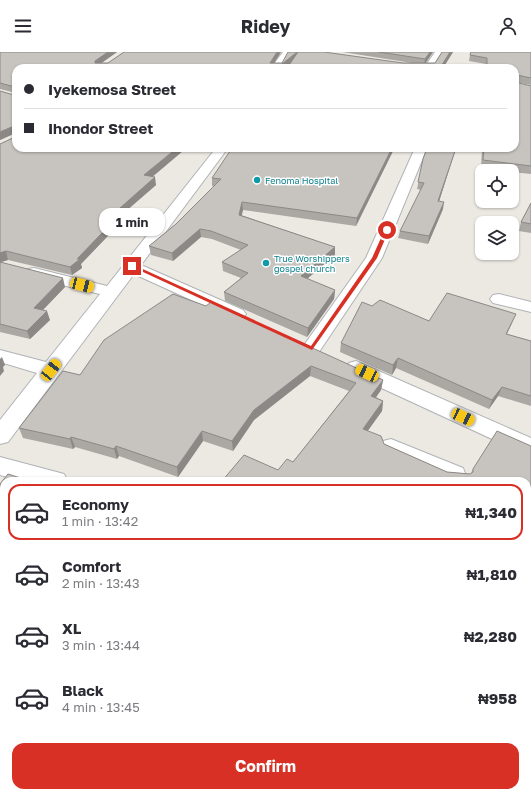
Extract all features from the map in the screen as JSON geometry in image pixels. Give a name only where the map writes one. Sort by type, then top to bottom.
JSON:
[{"type":"street","points":[[279,64],[287,52]]},
{"type":"street","points":[[432,64],[439,52]]},
{"type":"street","points":[[0,436],[219,152]]},
{"type":"street","points":[[419,152],[374,258],[319,352],[531,448]]},
{"type":"street","points":[[132,266],[255,322]]},
{"type":"street","points":[[15,268],[112,292]]},
{"type":"street","points":[[499,299],[531,307]]},
{"type":"street","points":[[0,356],[51,370]]},
{"type":"street","points":[[391,447],[454,475],[455,477]]},
{"type":"street","points":[[0,466],[41,477]]},
{"type":"building","points":[[0,52],[108,52],[95,61],[95,63],[108,63],[124,52],[277,52],[270,63],[282,63],[288,52],[297,52],[282,64],[12,64],[12,86],[0,83]]},
{"type":"building","points":[[298,52],[324,52],[403,63],[435,63],[442,52],[450,52],[442,64],[290,64]]},
{"type":"building","points":[[379,52],[430,52],[425,59]]},
{"type":"building","points":[[471,52],[531,52],[531,78],[519,75],[519,64],[487,64],[487,58],[470,55]]},
{"type":"building","points":[[519,83],[531,86],[531,166],[483,160],[484,152],[519,152]]},
{"type":"building","points":[[0,91],[12,94],[12,127],[0,132]]},
{"type":"building","points":[[12,138],[12,152],[172,152],[144,175],[155,177],[120,208],[126,208],[77,259],[80,259],[70,267],[6,251],[0,253],[0,144]]},
{"type":"building","points":[[229,152],[390,152],[357,218],[242,202],[239,215],[335,247],[301,276],[335,290],[308,328],[224,292],[248,273],[222,262],[248,245],[211,231],[200,229],[172,253],[149,246],[176,224],[221,179],[212,178]]},
{"type":"building","points":[[426,152],[455,152],[438,201],[444,202],[429,236],[400,231],[424,183],[418,182]]},
{"type":"building","points":[[531,203],[531,224],[521,222]]},
{"type":"building","points":[[0,262],[63,278],[34,308],[47,311],[27,331],[0,324]]},
{"type":"building","points":[[447,293],[516,314],[506,334],[531,341],[531,396],[502,387],[492,400],[398,358],[393,365],[341,343],[362,302],[372,306],[380,300],[429,321]]},
{"type":"building","points":[[173,294],[206,306],[211,302],[383,380],[371,396],[383,401],[363,429],[381,436],[384,444],[447,472],[470,474],[473,472],[473,469],[497,431],[531,446],[531,477],[225,477],[244,455],[278,470],[287,459],[293,462],[356,383],[311,366],[254,410],[232,441],[202,431],[177,467],[116,446],[114,449],[71,437],[70,439],[19,428],[63,371],[80,375],[104,340]]},
{"type":"building","points":[[8,474],[17,477],[6,477]]},
{"type":"place","name":"Fenoma Hospital","points":[[257,180]]},
{"type":"place","name":"True Worshippers gospel church","points":[[266,263]]},
{"type":"route","points":[[132,266],[312,348],[374,258],[387,230]]}]
